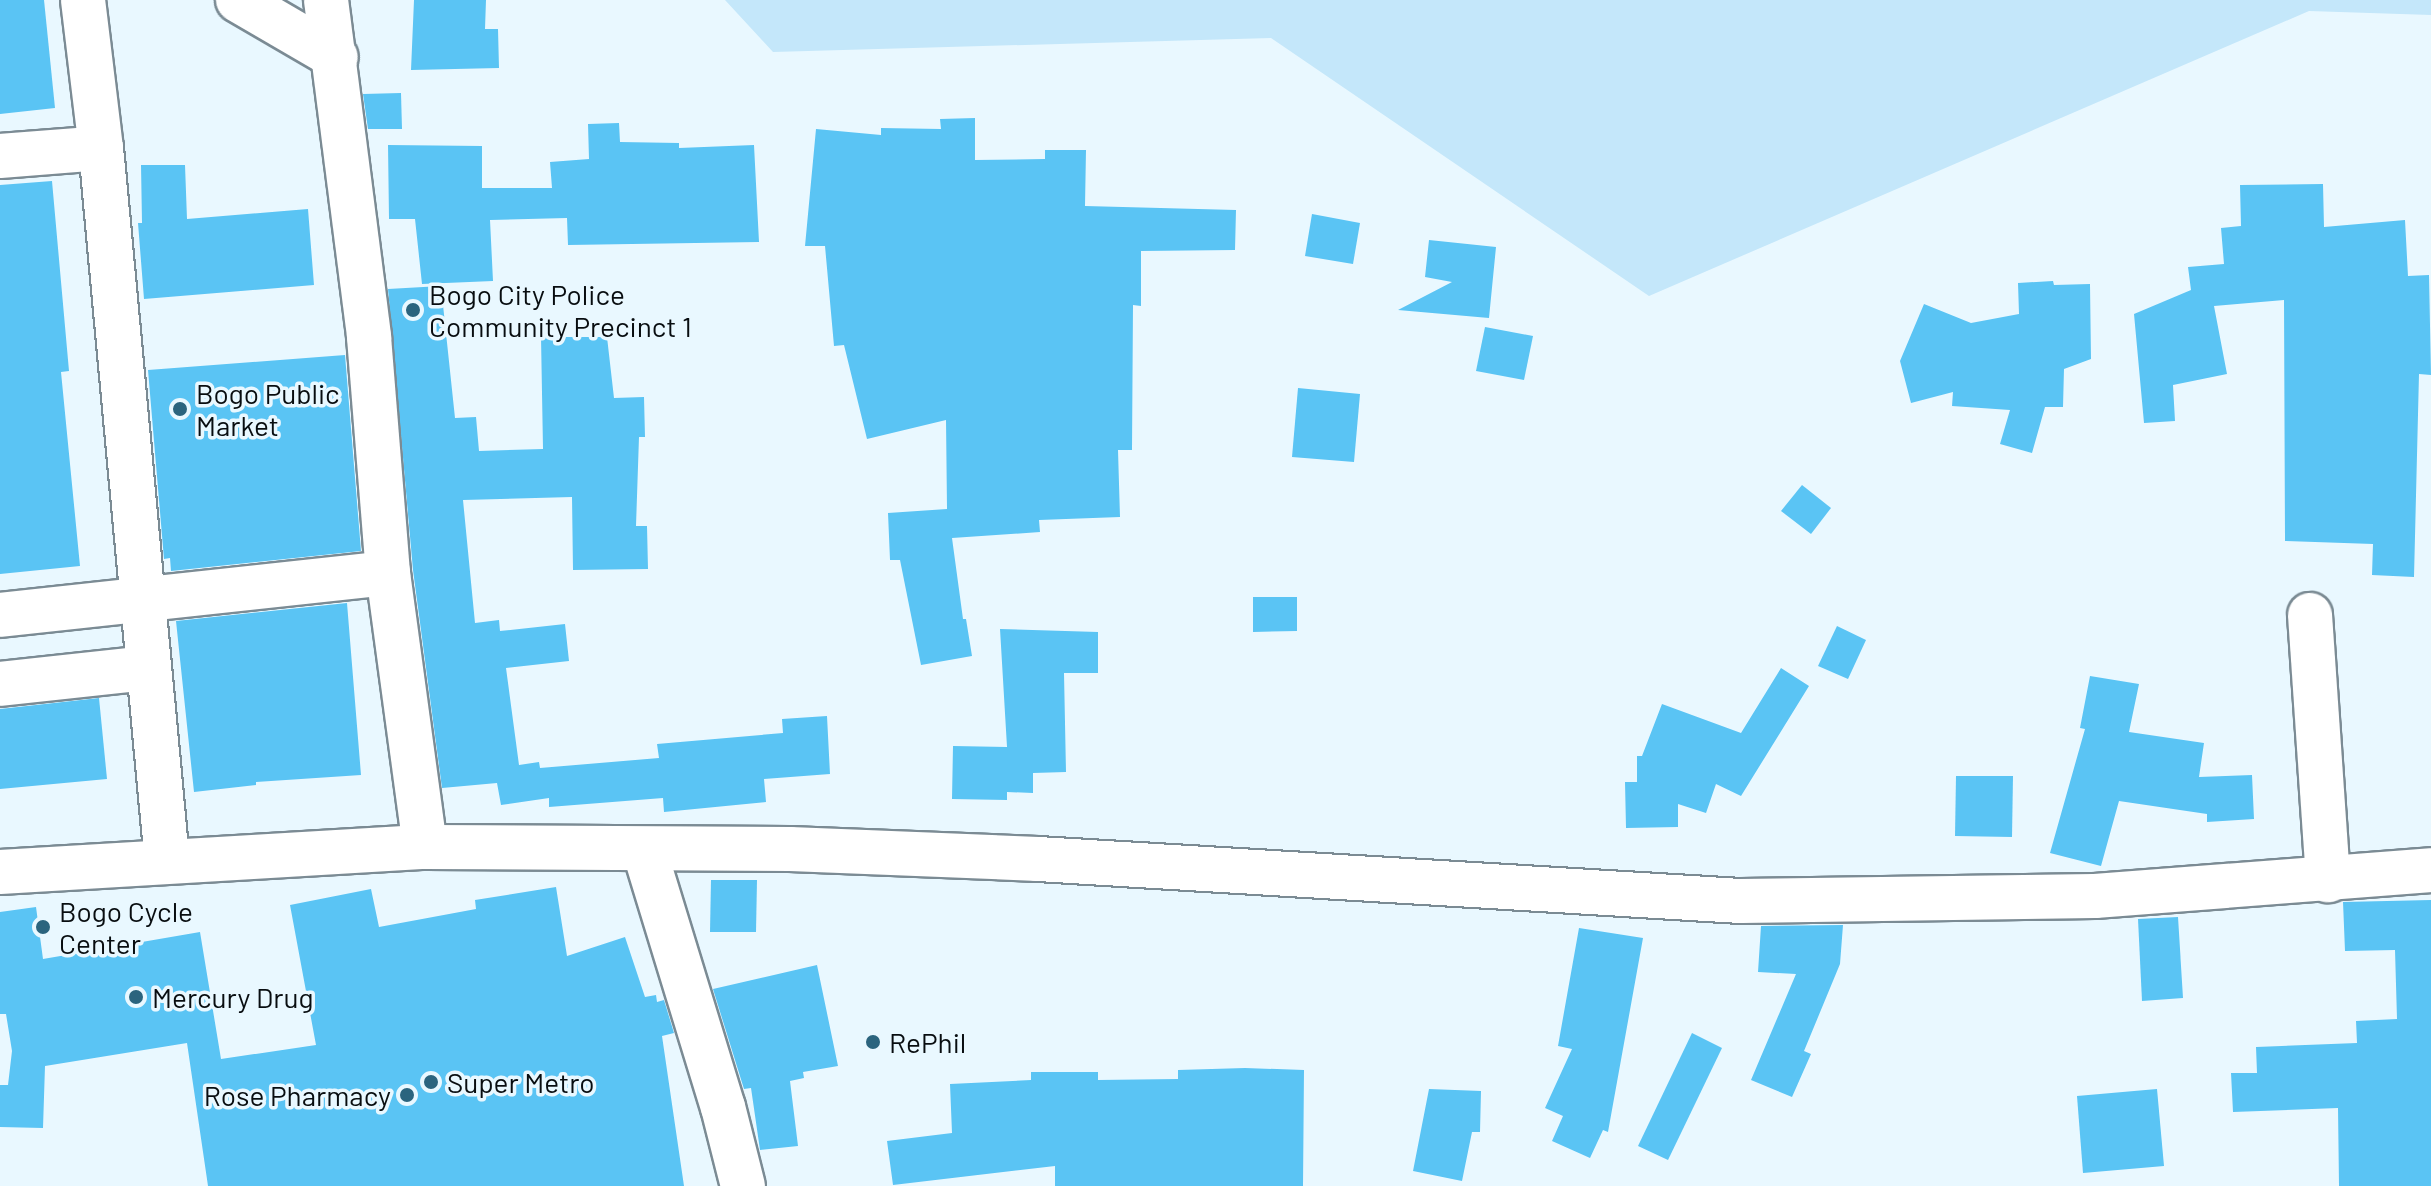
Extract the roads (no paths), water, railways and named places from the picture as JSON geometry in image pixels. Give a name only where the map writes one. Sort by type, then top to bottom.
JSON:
[{"type":"street","points":[[83,0],[101,148],[167,861]]},
{"type":"street","points":[[238,0],[336,57]]},
{"type":"street","points":[[326,0],[336,57],[369,337],[388,573],[425,847]]},
{"type":"street","points":[[0,156],[101,148]]},
{"type":"street","points":[[0,615],[388,573]]},
{"type":"street","points":[[2310,615],[2328,880]]},
{"type":"street","points":[[0,684],[147,668]]},
{"type":"street","points":[[0,872],[425,847],[790,849],[1038,859],[1741,901],[2095,896],[2431,870]]},
{"type":"street","points":[[644,849],[723,1107],[743,1186]]},
{"type":"place","name":"Bogo City Police Community Precinct 1","points":[[413,310]]},
{"type":"place","name":"Bogo Public Market","points":[[180,409]]},
{"type":"place","name":"Bogo Cycle Center","points":[[43,927]]},
{"type":"place","name":"Mercury Drug","points":[[136,997]]},
{"type":"place","name":"RePhil","points":[[873,1042]]},
{"type":"place","name":"Super Metro","points":[[431,1082]]},
{"type":"place","name":"Rose Pharmacy","points":[[407,1095]]}]
